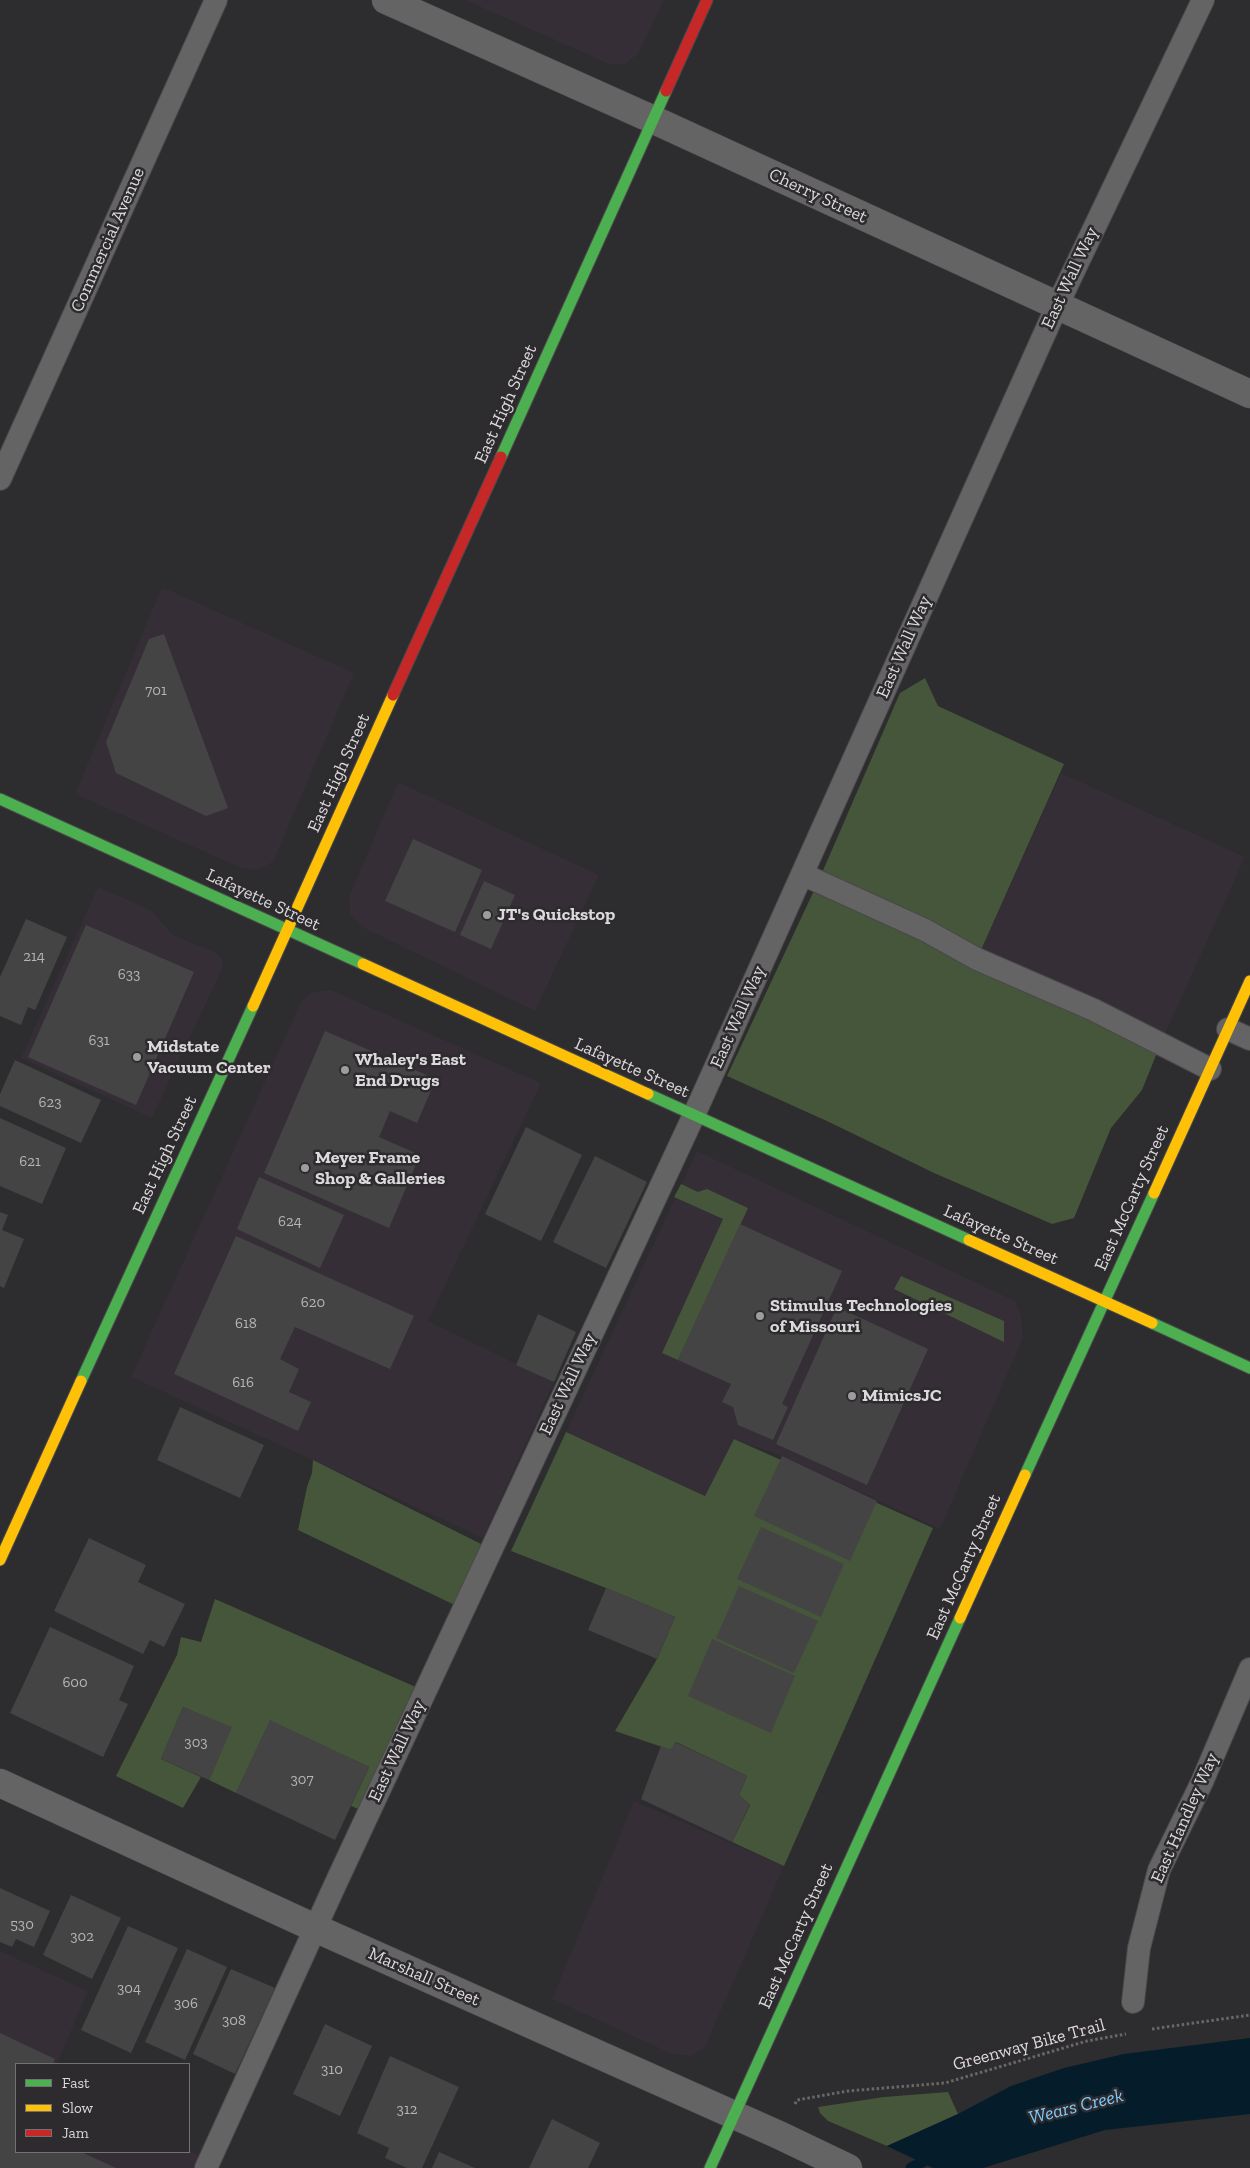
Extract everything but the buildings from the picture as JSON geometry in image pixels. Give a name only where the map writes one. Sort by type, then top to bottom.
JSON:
[{"type":"main road","name":"East High Street","points":[[0,1560],[708,0]]},
{"type":"main road","name":"Lafayette Street","points":[[0,799],[1250,1368]]},
{"type":"main road","name":"East McCarty Street","points":[[710,2168],[1250,981]]},
{"type":"street","name":"Cherry Street","points":[[386,0],[654,120],[1250,394]]},
{"type":"street","name":"Marshall Street","points":[[0,1783],[315,1928],[734,2115],[848,2168]]},
{"type":"lane","name":"Commercial Avenue","points":[[0,479],[216,0]]},
{"type":"lane","name":"East Wall Way","points":[[206,2168],[315,1928],[694,1115],[1057,306],[1203,0]]},
{"type":"lane","points":[[802,874],[925,930],[977,959],[1094,1010],[1210,1069]]},
{"type":"lane","points":[[1228,1029],[1250,1039]]},
{"type":"lane","name":"East Handley Way","points":[[1133,2002],[1139,1948],[1159,1870],[1202,1782],[1250,1669]]},
{"type":"path","points":[[1143,2031],[1250,2015]]},
{"type":"path","name":"Greenway Bike Trail","points":[[797,2100],[848,2091],[946,2083],[1087,2041],[1134,2032]]},
{"type":"shaded area","points":[[465,0],[664,0],[638,54],[625,64],[609,64]]},
{"type":"shaded area","points":[[162,587],[354,673],[273,862],[257,870],[241,868],[75,794]]},
{"type":"shaded area","points":[[1061,773],[1245,857],[1161,1043],[977,959]]},
{"type":"shaded area","points":[[398,782],[599,875],[535,1011],[362,927],[350,914],[349,897]]},
{"type":"shaded area","points":[[98,887],[151,910],[173,935],[217,953],[222,959],[223,967],[152,1118],[21,1058]]},
{"type":"shaded area","points":[[331,990],[541,1083],[428,1321],[554,1382],[483,1538],[131,1377],[301,1002],[313,992]]},
{"type":"shaded area","points":[[697,1151],[1015,1301],[1021,1316],[1023,1338],[940,1529],[782,1456],[734,1439],[705,1496],[566,1432]]},
{"type":"shaded area","points":[[634,1801],[784,1866],[705,2047],[691,2056],[672,2054],[552,1999]]},
{"type":"shaded area","points":[[0,1951],[88,1991],[57,2063],[15,2063],[15,2153],[190,2153],[190,2151],[201,2156],[195,2168],[0,2168]]},
{"type":"green space","points":[[925,678],[938,706],[1064,764],[977,959],[1161,1043],[1142,1090],[1111,1128],[1074,1218],[1052,1224],[934,1173],[829,1122],[727,1076],[818,882],[900,693]]},
{"type":"green space","points":[[681,1184],[698,1192],[707,1189],[748,1208],[678,1360],[662,1353],[723,1219],[674,1197]]},
{"type":"green space","points":[[901,1276],[1004,1321],[1004,1342],[894,1289]]},
{"type":"green space","points":[[566,1432],[705,1496],[734,1439],[933,1528],[784,1866],[732,1842],[750,1805],[739,1795],[747,1776],[676,1742],[671,1750],[615,1731],[657,1659],[675,1617],[511,1551]]},
{"type":"green space","points":[[313,1460],[491,1549],[463,1609],[298,1530],[307,1487],[312,1473]]},
{"type":"green space","points":[[215,1599],[425,1691],[368,1813],[351,1806],[369,1767],[270,1721],[236,1793],[209,1780],[231,1728],[183,1707],[161,1759],[201,1777],[183,1808],[116,1776],[177,1655],[181,1637],[201,1642]]},
{"type":"green space","points":[[948,2092],[958,2114],[887,2146],[828,2121],[820,2113],[818,2107],[884,2097]]},
{"type":"water","points":[[1250,2038],[1250,2114],[1105,2130],[983,2168],[933,2168],[887,2146],[958,2114],[1011,2086],[1064,2068],[1124,2054]]},
{"type":"waterway","name":"Wears Creek","points":[[911,2168],[935,2155]]},
{"type":"traffic: fast","points":[[501,457],[666,91]]},
{"type":"traffic: fast","points":[[0,799],[363,964]]},
{"type":"traffic: fast","points":[[81,1381],[253,1006]]},
{"type":"traffic: fast","points":[[648,1094],[969,1240]]},
{"type":"traffic: fast","points":[[1025,1475],[1154,1193]]},
{"type":"traffic: fast","points":[[1152,1323],[1250,1368]]},
{"type":"traffic: fast","points":[[710,2168],[960,1618]]},
{"type":"traffic: slow","points":[[253,1006],[393,695]]},
{"type":"traffic: slow","points":[[363,964],[648,1094]]},
{"type":"traffic: slow","points":[[1154,1193],[1250,981]]},
{"type":"traffic: slow","points":[[969,1240],[1152,1323]]},
{"type":"traffic: slow","points":[[0,1560],[81,1381]]},
{"type":"traffic: slow","points":[[960,1618],[1025,1475]]},
{"type":"traffic: jam","points":[[666,91],[707,0]]},
{"type":"traffic: jam","points":[[393,695],[501,457]]},
{"type":"place","name":"JT's Quickstop","points":[[487,915]]},
{"type":"place","name":"Midstate Vacuum Center","points":[[137,1057]]},
{"type":"place","name":"Whaley's East End Drugs","points":[[345,1070]]},
{"type":"place","name":"Meyer Frame Shop & Galleries","points":[[305,1168]]},
{"type":"place","name":"Stimulus Technologies of Missouri","points":[[760,1316]]},
{"type":"place","name":"MimicsJC","points":[[852,1396]]}]
